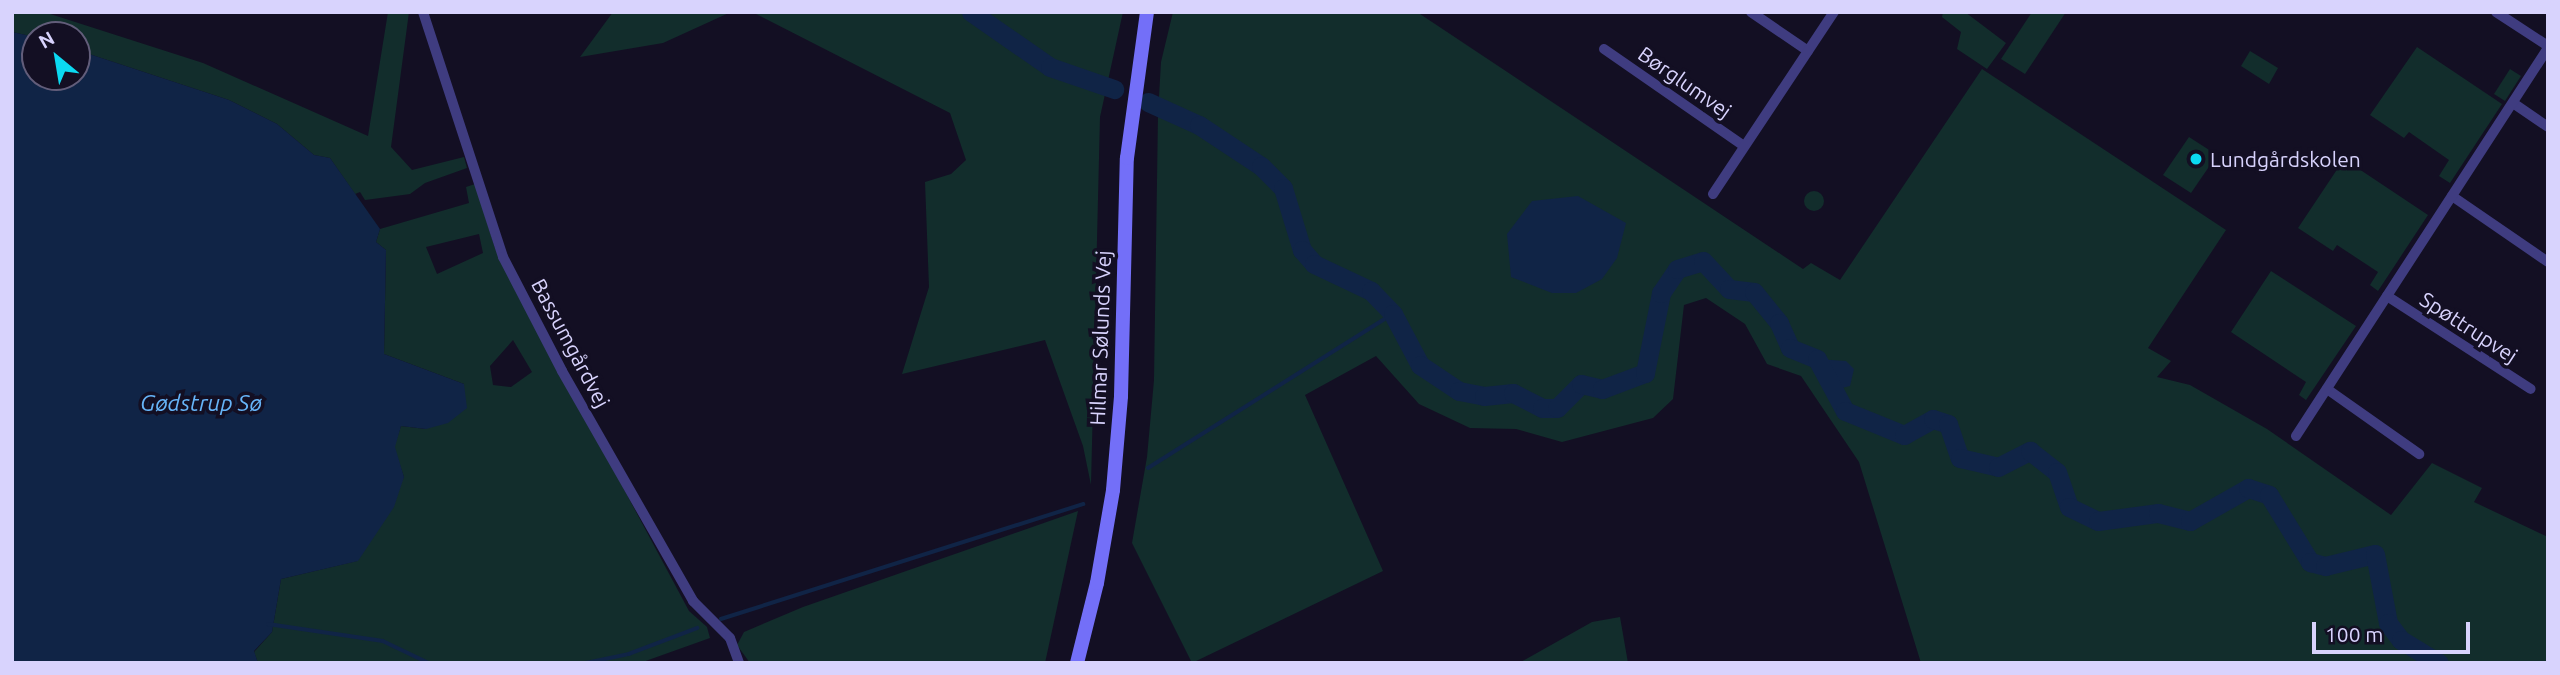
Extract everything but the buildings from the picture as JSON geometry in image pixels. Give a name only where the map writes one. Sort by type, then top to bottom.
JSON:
[{"type":"street","name":"Bassumgårdvej","points":[[423,12],[503,257],[562,370],[693,600],[730,638],[739,663]]},
{"type":"street","name":"Hilmar Sølunds Vej","points":[[1077,663],[1097,583],[1113,490],[1121,396],[1127,158],[1147,12]]},
{"type":"street","points":[[1751,12],[1808,51]]},
{"type":"street","name":"Børglumvej","points":[[1713,194],[1834,12]]},
{"type":"street","points":[[2496,12],[2548,47]]},
{"type":"street","name":"Spøttrupvej","points":[[2296,436],[2548,47]]},
{"type":"street","name":"Børglumvej","points":[[1604,50],[1744,146]]},
{"type":"street","points":[[2512,103],[2548,127]]},
{"type":"street","points":[[2452,196],[2548,262]]},
{"type":"street","name":"Spøttrupvej","points":[[2387,296],[2530,389]]},
{"type":"street","points":[[2327,389],[2419,454]]},
{"type":"green space","points":[[12,12],[44,12],[72,21],[21,21],[21,34],[12,32]]},
{"type":"green space","points":[[388,12],[409,12],[391,147],[412,170],[464,157],[467,168],[425,183],[410,194],[365,200],[360,192],[355,194],[330,158],[314,155],[277,124],[229,100],[91,55],[91,27],[203,63],[368,136]]},
{"type":"green space","points":[[613,12],[731,12],[663,43],[580,57]]},
{"type":"green space","points":[[752,12],[1123,12],[1100,117],[1091,485],[1083,446],[1045,340],[902,374],[929,287],[925,182],[951,174],[966,160],[950,113]]},
{"type":"green space","points":[[1173,12],[1417,12],[1803,269],[1811,263],[1840,280],[1982,69],[2226,230],[2148,348],[2171,361],[2157,377],[2190,385],[2267,429],[2391,515],[2432,463],[2482,488],[2474,502],[2548,537],[2548,663],[1921,663],[1859,462],[1801,376],[1767,364],[1745,324],[1706,298],[1684,305],[1673,399],[1653,418],[1562,442],[1516,429],[1470,428],[1419,404],[1376,356],[1305,395],[1383,571],[1192,663],[1132,543],[1147,457],[1154,380],[1158,114],[1161,62]]},
{"type":"green space","points":[[1943,12],[1965,12],[2006,43],[1987,69],[1957,49],[1961,32],[1942,17]]},
{"type":"green space","points":[[2032,12],[2066,12],[2025,74],[2001,59]]},
{"type":"green space","points":[[2417,47],[2502,104],[2450,183],[2439,176],[2449,160],[2409,132],[2404,138],[2370,115]]},
{"type":"green space","points":[[2250,51],[2278,68],[2269,84],[2241,66]]},
{"type":"green space","points":[[2510,69],[2521,76],[2505,101],[2494,94]]},
{"type":"green space","points":[[2189,137],[2217,155],[2191,193],[2163,175]]},
{"type":"green space","points":[[2344,159],[2428,215],[2378,291],[2370,285],[2378,272],[2337,245],[2333,251],[2298,228]]},
{"type":"green space","points":[[475,184],[495,248],[689,611],[707,627],[710,638],[640,663],[258,663],[254,652],[272,632],[281,579],[357,561],[404,477],[394,447],[401,426],[426,429],[464,384],[384,354],[386,250],[376,242],[380,229],[469,203],[466,187]],"holes":[[[479,234],[483,253],[437,274],[426,247]],[[513,340],[532,372],[511,387],[493,385],[490,366]]]},
{"type":"green space","points":[[1810,191],[1818,191],[1824,201],[1818,211],[1810,211],[1804,205],[1804,197]]},
{"type":"green space","points":[[2271,271],[2356,326],[2306,400],[2299,395],[2306,382],[2231,332]]},
{"type":"green space","points":[[1078,511],[1045,663],[750,663],[737,645],[744,632],[803,607]]},
{"type":"green space","points":[[1620,617],[1628,663],[1519,663],[1592,622]]},
{"type":"water","name":"Gødstrup Sø","points":[[12,32],[21,34],[21,91],[91,91],[91,55],[229,100],[277,124],[314,155],[330,158],[380,229],[376,242],[386,250],[384,354],[464,384],[467,408],[448,423],[426,429],[401,426],[395,447],[404,477],[394,507],[358,561],[281,579],[272,632],[254,651],[258,663],[12,663]]},
{"type":"water","points":[[1578,196],[1626,223],[1617,258],[1602,279],[1576,293],[1552,293],[1511,277],[1507,234],[1532,201]]},
{"type":"water","points":[[1817,359],[1846,361],[1854,369],[1850,386],[1834,390]]},
{"type":"waterway","points":[[971,12],[1050,67],[1114,89]]},
{"type":"waterway","points":[[1148,102],[1199,125],[1261,166],[1283,188],[1302,250],[1314,264],[1371,291],[1393,314],[1420,365],[1459,391],[1484,396],[1513,393],[1542,408],[1557,408],[1581,384],[1602,389],[1645,373],[1661,293],[1677,269],[1703,261],[1729,289],[1754,292],[1779,323],[1790,348],[1817,359],[1845,411],[1904,435],[1933,419],[1948,424],[1960,458],[1998,467],[2030,451],[2057,472],[2069,507],[2098,521],[2158,513],[2190,521],[2248,488],[2269,495],[2310,562],[2325,566],[2375,554],[2388,623],[2401,640],[2439,663]]},
{"type":"waterway","points":[[1148,468],[1393,314]]},
{"type":"waterway","points":[[721,619],[1083,504]]},
{"type":"waterway","points":[[268,624],[383,641],[429,663]]},
{"type":"waterway","points":[[586,663],[629,654],[697,628]]},
{"type":"place","name":"Lundgårdskolen","points":[[2196,159]]}]
